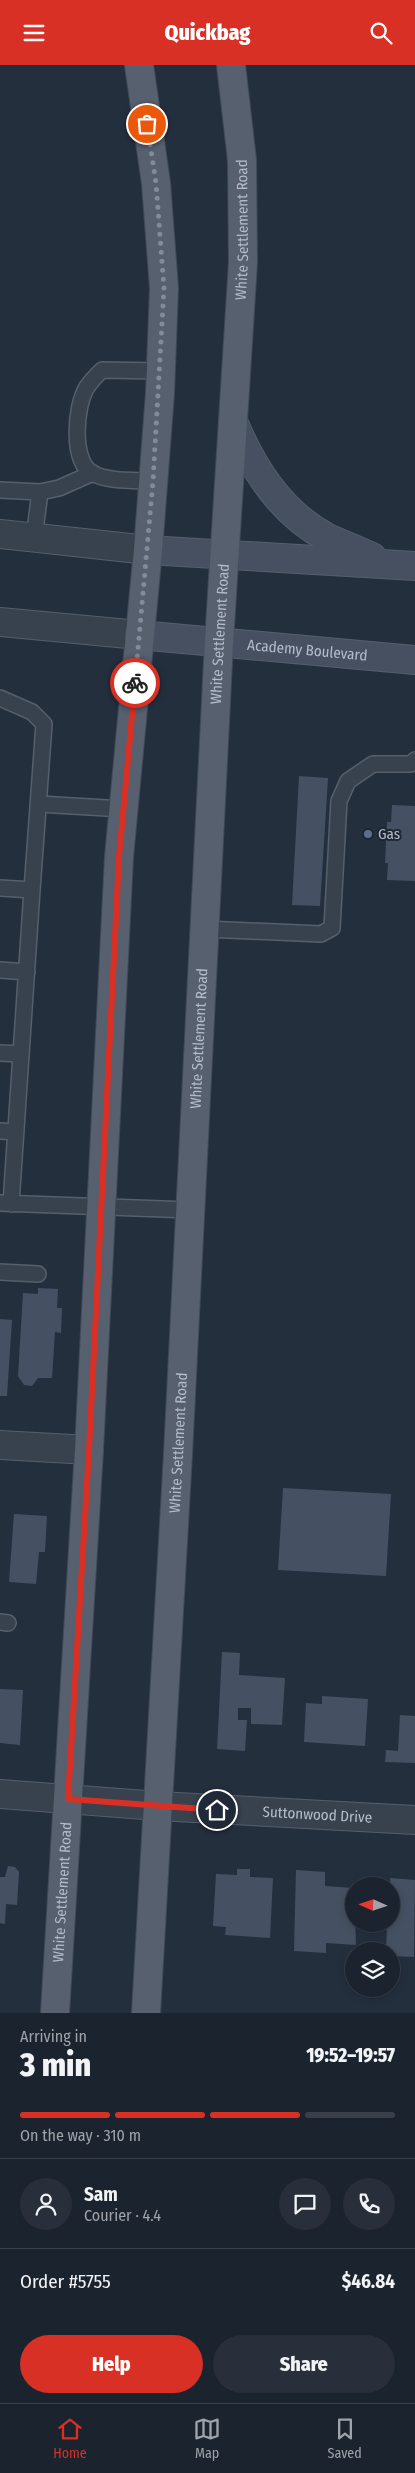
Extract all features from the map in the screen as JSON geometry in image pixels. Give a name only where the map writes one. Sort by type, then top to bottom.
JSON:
[{"type":"main road","name":"White Settlement Road","points":[[55,2013],[89,1450],[123,809],[148,550],[164,288],[156,183],[139,65]]},
{"type":"main road","name":"White Settlement Road","points":[[146,2013],[219,642],[243,262],[242,170],[231,65]]},
{"type":"main road","points":[[233,421],[252,464],[286,507],[326,537],[402,565]]},
{"type":"main road","points":[[148,550],[402,565]]},
{"type":"main road","name":"Academy Boulevard","points":[[139,635],[415,660]]},
{"type":"street","points":[[0,534],[148,550]]},
{"type":"street","points":[[0,622],[139,635]]},
{"type":"street","points":[[0,1445],[89,1450]]},
{"type":"street","name":"Suttonwood Drive","points":[[0,1794],[158,1807],[415,1820]]},
{"type":"lane","points":[[153,481],[111,478],[93,473],[82,464],[78,451],[79,409],[87,388],[102,370],[160,371]]},
{"type":"lane","points":[[0,490],[40,492],[59,488],[93,473]]},
{"type":"lane","points":[[34,538],[40,492]]},
{"type":"lane","points":[[0,698],[32,712],[44,724],[16,1132],[5,1203],[190,1210]]},
{"type":"lane","points":[[205,929],[321,934],[332,928],[340,801],[348,781],[373,764],[410,763],[415,760]]},
{"type":"lane","points":[[39,803],[123,809]]},
{"type":"lane","points":[[0,888],[32,890]]},
{"type":"lane","points":[[0,970],[27,971]]},
{"type":"lane","points":[[0,1053],[21,1054]]},
{"type":"lane","points":[[0,1131],[16,1132]]},
{"type":"lane","points":[[0,1271],[38,1274]]},
{"type":"building","points":[[299,776],[328,778],[320,906],[292,905]]},
{"type":"building","points":[[392,805],[415,806],[415,881],[387,880],[388,863],[385,863],[387,822],[391,822]]},
{"type":"building","points":[[38,1288],[58,1289],[57,1308],[62,1308],[61,1333],[55,1332],[52,1378],[38,1378],[32,1386],[24,1385],[18,1376],[23,1293],[38,1294]]},
{"type":"building","points":[[0,1319],[12,1320],[7,1396],[0,1396]]},
{"type":"building","points":[[283,1488],[391,1494],[386,1576],[278,1570]]},
{"type":"building","points":[[14,1514],[47,1516],[45,1552],[39,1552],[36,1584],[9,1582]]},
{"type":"building","points":[[222,1652],[240,1653],[239,1675],[285,1678],[282,1725],[251,1724],[251,1708],[238,1708],[238,1720],[247,1720],[245,1751],[217,1749]]},
{"type":"building","points":[[0,1689],[23,1690],[20,1745],[0,1743]]},
{"type":"building","points":[[322,1696],[368,1699],[365,1746],[304,1742],[306,1703],[322,1704]]},
{"type":"building","points":[[400,1715],[415,1716],[415,1763],[385,1762],[386,1750],[398,1751]]},
{"type":"building","points":[[8,1866],[15,1867],[19,1872],[17,1905],[6,1904],[5,1924],[0,1923],[0,1877],[5,1877]]},
{"type":"building","points":[[237,1869],[250,1869],[250,1877],[273,1878],[270,1938],[225,1935],[226,1927],[213,1926],[216,1874],[237,1875]]},
{"type":"building","points":[[296,1870],[325,1872],[325,1886],[345,1887],[345,1933],[356,1933],[356,1942],[345,1942],[345,1944],[326,1943],[326,1953],[294,1951]]},
{"type":"building","points":[[400,1879],[415,1880],[414,1957],[400,1956],[400,1942],[386,1942],[387,1933],[400,1933]]},
{"type":"way so far","points":[[135,683],[148,550],[160,393],[164,288],[156,183],[147,124]]},
{"type":"place","name":"Gas","points":[[368,834]]},
{"type":"route","points":[[135,683],[119,857],[89,1450],[68,1799],[217,1810]]}]
